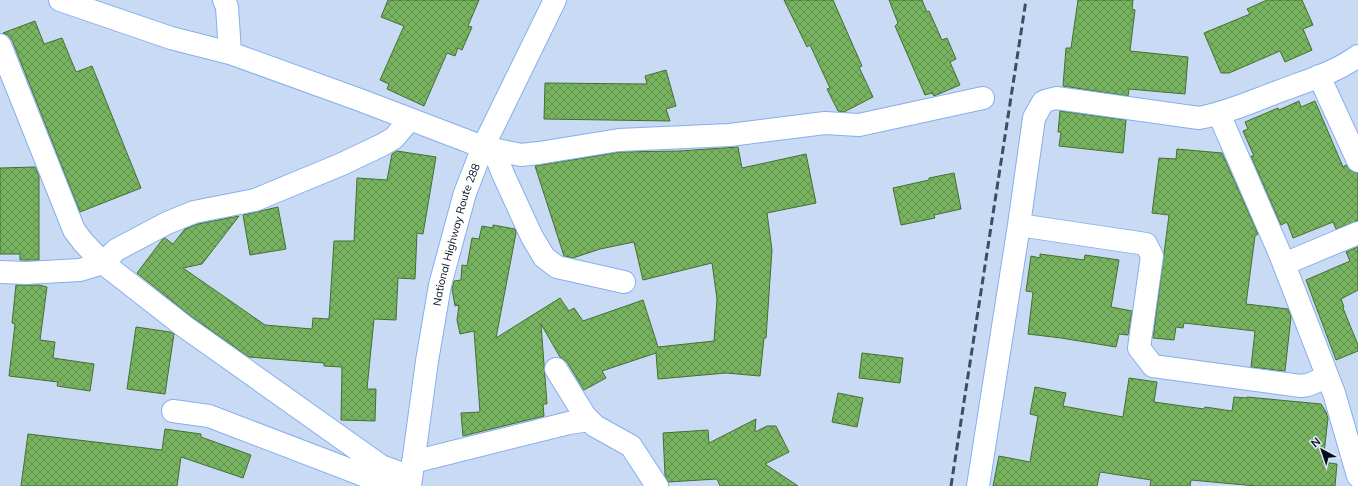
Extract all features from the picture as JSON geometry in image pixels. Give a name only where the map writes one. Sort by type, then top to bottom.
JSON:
[{"type":"main road","points":[[60,0],[171,38],[230,53],[490,149],[521,155],[619,140],[730,135],[825,124],[859,125],[983,98]]},
{"type":"main road","points":[[224,0],[227,7],[230,53]]},
{"type":"main road","name":"National Highway Route 288","points":[[406,478],[440,286],[465,193],[490,149],[555,0]]},
{"type":"main road","points":[[0,45],[74,230],[103,263],[185,327],[381,466],[406,478]]},
{"type":"main road","points":[[978,486],[1019,225],[1034,118],[1045,100],[1056,98],[1199,118],[1219,114],[1337,69],[1358,56]]},
{"type":"main road","points":[[1319,76],[1358,161]]},
{"type":"main road","points":[[1219,114],[1284,264],[1334,393],[1358,476]]},
{"type":"main road","points":[[0,272],[26,273],[80,270],[103,263],[116,250],[167,223],[194,212],[255,200],[342,164],[394,138],[410,120]]},
{"type":"main road","points":[[490,149],[498,161],[532,237],[544,257],[557,267],[624,282]]},
{"type":"main road","points":[[1019,225],[1146,244],[1152,256],[1138,348],[1153,366],[1300,386],[1308,385],[1327,377]]},
{"type":"main road","points":[[1284,264],[1358,232]]},
{"type":"main road","points":[[556,369],[588,420],[595,426],[631,446],[657,486]]},
{"type":"main road","points":[[173,411],[209,416],[406,478],[569,423],[588,420]]},
{"type":"building","points":[[388,0],[479,0],[468,26],[472,27],[462,50],[458,48],[455,56],[447,53],[424,106],[387,89],[389,84],[380,80],[404,26],[381,17]]},
{"type":"building","points":[[784,0],[833,0],[862,66],[859,67],[873,97],[844,112],[838,111],[827,89],[830,88],[810,45],[807,47]]},
{"type":"building","points":[[889,0],[922,0],[927,12],[929,11],[942,40],[947,38],[956,59],[950,62],[960,85],[934,96],[932,93],[925,95],[895,26],[898,23]]},
{"type":"building","points":[[1078,0],[1133,0],[1132,9],[1135,10],[1130,51],[1188,57],[1185,94],[1129,89],[1128,96],[1063,86],[1066,48],[1071,48]]},
{"type":"building","points":[[1267,0],[1302,0],[1313,25],[1303,29],[1312,50],[1285,62],[1280,51],[1229,73],[1221,73],[1204,33],[1250,14],[1247,9]]},
{"type":"building","points":[[35,21],[44,44],[62,38],[76,72],[92,66],[141,188],[80,212],[12,40],[8,35],[3,33]]},
{"type":"building","points":[[666,70],[676,106],[666,109],[670,121],[544,119],[545,83],[647,84],[645,76]]},
{"type":"building","points":[[1299,101],[1301,107],[1315,101],[1343,167],[1346,165],[1351,171],[1358,173],[1358,221],[1336,229],[1333,222],[1293,238],[1287,222],[1281,225],[1251,156],[1254,156],[1243,131],[1248,129],[1245,122]]},
{"type":"building","points":[[1060,111],[1126,120],[1123,153],[1059,146],[1061,132],[1058,132]]},
{"type":"building","points":[[738,147],[742,168],[806,154],[816,203],[767,213],[772,250],[766,338],[764,338],[760,376],[726,373],[658,379],[656,353],[602,371],[606,378],[584,390],[567,362],[560,357],[541,324],[547,404],[543,404],[544,416],[463,436],[461,413],[480,412],[474,331],[460,334],[457,320],[459,305],[455,306],[452,289],[454,281],[461,280],[462,265],[467,266],[472,238],[479,239],[482,226],[493,228],[493,225],[515,229],[516,233],[496,338],[560,298],[569,311],[574,308],[583,321],[643,300],[658,347],[714,341],[717,299],[712,263],[643,280],[634,242],[600,249],[573,258],[564,256],[535,166],[620,152],[679,151]]},
{"type":"building","points":[[1177,149],[1222,153],[1258,234],[1255,236],[1246,304],[1288,309],[1291,317],[1285,371],[1251,367],[1255,331],[1184,323],[1183,328],[1176,327],[1174,340],[1153,338],[1169,215],[1152,213],[1159,158],[1176,159]]},
{"type":"building","points":[[397,151],[436,157],[423,234],[417,233],[415,279],[398,278],[396,320],[374,319],[367,389],[376,389],[375,421],[341,420],[342,367],[324,366],[324,363],[249,357],[192,317],[137,273],[165,238],[173,244],[185,229],[198,224],[239,216],[202,264],[183,268],[265,325],[312,329],[313,318],[329,319],[334,241],[354,241],[357,178],[387,180],[392,154]]},
{"type":"building","points":[[35,167],[39,176],[39,260],[20,260],[20,254],[0,254],[0,168]]},
{"type":"building","points":[[954,173],[961,209],[934,215],[935,218],[901,225],[893,188]]},
{"type":"building","points":[[278,207],[286,249],[250,255],[243,215]]},
{"type":"building","points":[[1358,247],[1358,290],[1341,299],[1343,308],[1358,345],[1358,351],[1336,360],[1306,280],[1350,261],[1346,252]]},
{"type":"building","points":[[1040,254],[1084,260],[1085,255],[1119,260],[1111,307],[1132,311],[1128,335],[1119,334],[1116,347],[1028,334],[1033,292],[1026,291],[1031,256],[1040,258]]},
{"type":"building","points":[[16,285],[39,285],[47,287],[40,340],[55,342],[53,358],[94,364],[90,391],[57,386],[58,382],[9,376],[15,324],[12,323]]},
{"type":"building","points":[[136,327],[170,332],[174,334],[165,394],[127,389]]},
{"type":"building","points":[[862,353],[903,358],[900,383],[859,378]]},
{"type":"building","points":[[1129,378],[1157,382],[1154,402],[1204,409],[1205,407],[1232,411],[1234,397],[1321,404],[1328,418],[1323,462],[1337,464],[1335,486],[1256,486],[1191,480],[1190,486],[1150,486],[1151,480],[1100,472],[1097,486],[993,486],[999,456],[1030,462],[1038,416],[1030,414],[1035,387],[1066,393],[1063,406],[1123,417]]},
{"type":"building","points":[[838,393],[863,398],[857,427],[832,422]]},
{"type":"building","points":[[756,419],[755,432],[767,426],[776,426],[789,452],[765,464],[798,486],[720,486],[717,479],[668,482],[665,475],[663,433],[708,430],[709,443]]},
{"type":"building","points":[[165,429],[201,434],[201,437],[251,455],[243,478],[181,457],[177,486],[21,486],[28,434],[162,450]]},
{"type":"railway","points":[[951,486],[1026,0]]}]
